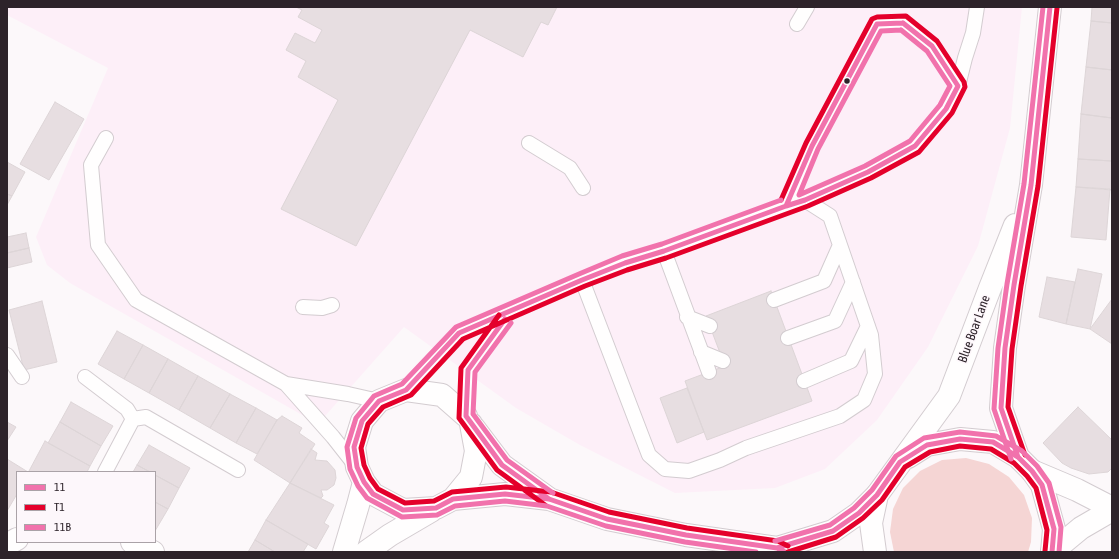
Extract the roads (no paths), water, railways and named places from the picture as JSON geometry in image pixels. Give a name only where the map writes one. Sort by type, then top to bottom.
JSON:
[{"type":"street","name":"Blue Boar Lane","points":[[1050,7],[1031,185],[1005,348],[1001,408],[1025,464],[1042,485],[1054,529],[1052,552]]},
{"type":"street","name":"Blue Boar Lane","points":[[360,475],[373,494],[403,510],[505,494],[549,499],[607,519],[686,535],[781,550],[834,531],[859,513],[878,495],[900,462],[949,396],[1031,185]]},
{"type":"street","name":"Blue Boar Lane","points":[[406,390],[442,395],[468,420],[502,465],[549,499]]},
{"type":"street","points":[[344,552],[358,505],[360,475],[354,447],[362,422],[379,401],[406,390]]},
{"type":"street","points":[[366,552],[390,535],[444,503],[471,477],[476,451],[468,420]]},
{"type":"street","name":"Blue Boar Lane","points":[[900,462],[927,445],[960,439],[993,442],[1025,464]]},
{"type":"street","points":[[1025,464],[1112,509]]},
{"type":"street","name":"Blue Boar Lane","points":[[875,552],[871,523],[878,495]]},
{"type":"street","points":[[1052,552],[1081,528],[1112,509]]},
{"type":"street","points":[[134,543],[153,552]]},
{"type":"lane","points":[[797,24],[807,7]]},
{"type":"lane","points":[[406,390],[459,333],[625,263],[664,251],[805,200],[868,172],[915,146],[946,109],[958,86],[973,33],[978,7]]},
{"type":"lane","points":[[786,206],[812,146],[877,24],[903,23],[932,46],[958,86]]},
{"type":"lane","points":[[106,138],[90,165],[98,245],[136,300],[286,384],[333,437],[360,475]]},
{"type":"lane","points":[[529,143],[570,168],[583,188]]},
{"type":"lane","points":[[582,280],[649,455],[665,468],[689,471],[695,469],[760,443],[840,416],[864,400],[875,374],[871,335],[830,216],[805,200]]},
{"type":"lane","points":[[774,300],[824,281],[840,245]]},
{"type":"lane","points":[[664,251],[687,317],[709,372]]},
{"type":"lane","points":[[788,338],[835,321],[853,282]]},
{"type":"lane","points":[[303,307],[322,308],[332,305]]},
{"type":"lane","points":[[468,420],[468,370],[510,312]]},
{"type":"lane","points":[[687,317],[710,326]]},
{"type":"lane","points":[[804,380],[851,361],[868,326]]},
{"type":"lane","points":[[701,352],[723,360]]},
{"type":"lane","points":[[7,355],[22,377]]},
{"type":"lane","points":[[85,377],[127,409],[133,419]]},
{"type":"lane","points":[[286,384],[348,394],[379,401]]},
{"type":"lane","points":[[133,419],[146,417],[238,470]]},
{"type":"lane","points":[[106,471],[133,419]]}]
